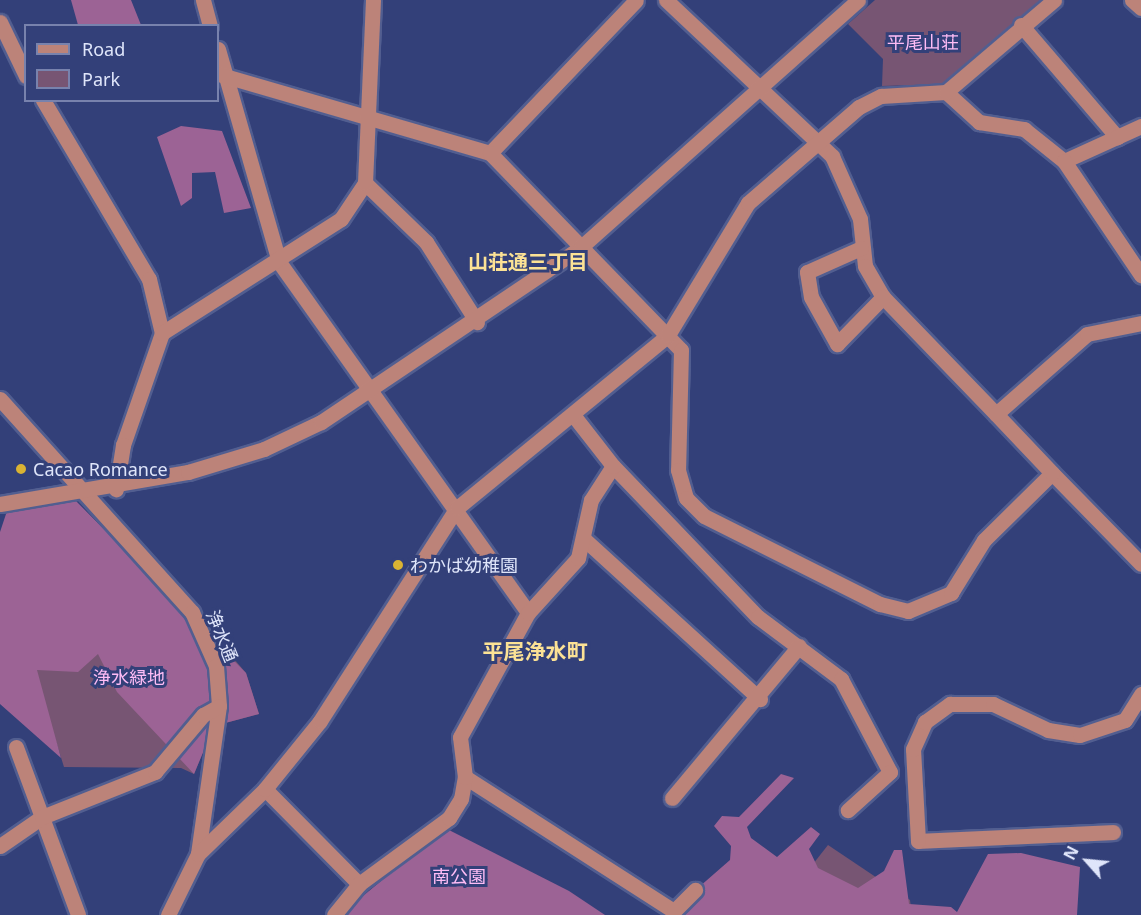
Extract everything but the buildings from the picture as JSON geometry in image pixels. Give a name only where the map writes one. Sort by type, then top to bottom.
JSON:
[{"type":"street","points":[[203,0],[209,24]]},
{"type":"street","points":[[162,333],[279,262],[341,219],[365,183],[371,118],[373,0]]},
{"type":"street","points":[[490,153],[636,0]]},
{"type":"street","points":[[666,0],[818,142],[845,175],[860,219],[861,248],[883,297],[1141,564]]},
{"type":"street","points":[[0,504],[116,489],[264,449],[368,392],[477,322],[581,248],[858,0]]},
{"type":"street","points":[[198,854],[265,789],[320,721],[457,508],[574,416],[668,335],[739,214],[818,142],[880,96],[946,92],[1021,25],[1054,0]]},
{"type":"street","points":[[1132,0],[1141,8]]},
{"type":"street","points":[[0,22],[24,72]]},
{"type":"street","points":[[1021,25],[1117,137]]},
{"type":"street","points":[[219,57],[221,74],[279,262],[368,392],[457,508],[528,613]]},
{"type":"street","points":[[221,74],[490,153],[681,350],[683,364],[678,470],[686,498],[704,516],[880,604],[908,611],[951,593],[984,540],[1052,472]]},
{"type":"street","points":[[946,92],[979,122],[1024,129],[1064,161],[1141,275]]},
{"type":"street","points":[[44,102],[149,279],[162,333],[123,445],[116,489]]},
{"type":"street","points":[[1064,161],[1141,126]]},
{"type":"street","points":[[365,183],[426,242],[477,322]]},
{"type":"street","points":[[861,248],[807,272],[812,297],[837,344],[883,297]]},
{"type":"street","points":[[996,414],[1087,334],[1141,323]]},
{"type":"street","name":"浄水通","points":[[0,399],[192,612],[216,666],[219,706],[198,854],[168,915]]},
{"type":"street","points":[[574,416],[613,466],[758,617],[841,679],[890,772],[848,810]]},
{"type":"street","points":[[334,915],[359,884],[449,818],[461,799],[465,777],[460,737],[528,613],[578,558],[591,500],[613,466]]},
{"type":"street","points":[[584,539],[760,699]]},
{"type":"street","points":[[672,798],[760,699],[799,646]]},
{"type":"street","points":[[1113,832],[918,841],[913,749],[925,722],[950,704],[993,704],[1048,730],[1080,735],[1125,720],[1141,694]]},
{"type":"street","points":[[0,846],[42,817],[155,772],[202,715],[219,706]]},
{"type":"street","points":[[15,747],[78,915]]},
{"type":"street","points":[[465,777],[674,910],[695,890]]},
{"type":"street","points":[[265,789],[359,884]]},
{"type":"green space","points":[[71,0],[131,0],[141,24],[78,24]]},
{"type":"green space","name":"平尾山荘","points":[[875,0],[1046,0],[945,84],[882,86],[883,59],[848,24]]},
{"type":"green space","points":[[181,126],[222,131],[251,208],[224,213],[215,172],[192,173],[192,198],[181,206],[157,137]]},
{"type":"green space","name":"浄水緑地","points":[[76,501],[246,673],[259,714],[214,726],[194,774],[117,692],[98,654],[78,672],[37,670],[61,758],[0,704],[0,532],[9,505]]},
{"type":"green space","name":"浄水緑地","points":[[124,550],[152,563],[246,673],[259,714],[214,726],[194,774],[181,768],[64,767],[12,601]]},
{"type":"green space","points":[[781,774],[794,778],[747,827],[751,838],[777,857],[811,827],[820,834],[809,849],[818,868],[858,888],[884,871],[894,850],[902,850],[909,904],[951,907],[957,912],[988,854],[1021,853],[1080,867],[1077,915],[667,915],[730,860],[731,846],[714,826],[722,816],[739,817]]},
{"type":"green space","name":"南公園","points":[[445,828],[569,891],[605,915],[340,915]]},
{"type":"green space","points":[[828,845],[910,900],[912,915],[773,915]]},
{"type":"place","name":"Cacao Romance","points":[[21,469]]},
{"type":"place","name":"わかば幼稚園","points":[[398,565]]},
{"type":"district","name":"山荘通三丁目","points":[[528,261]]},
{"type":"district","name":"平尾浄水町","points":[[535,651]]}]
